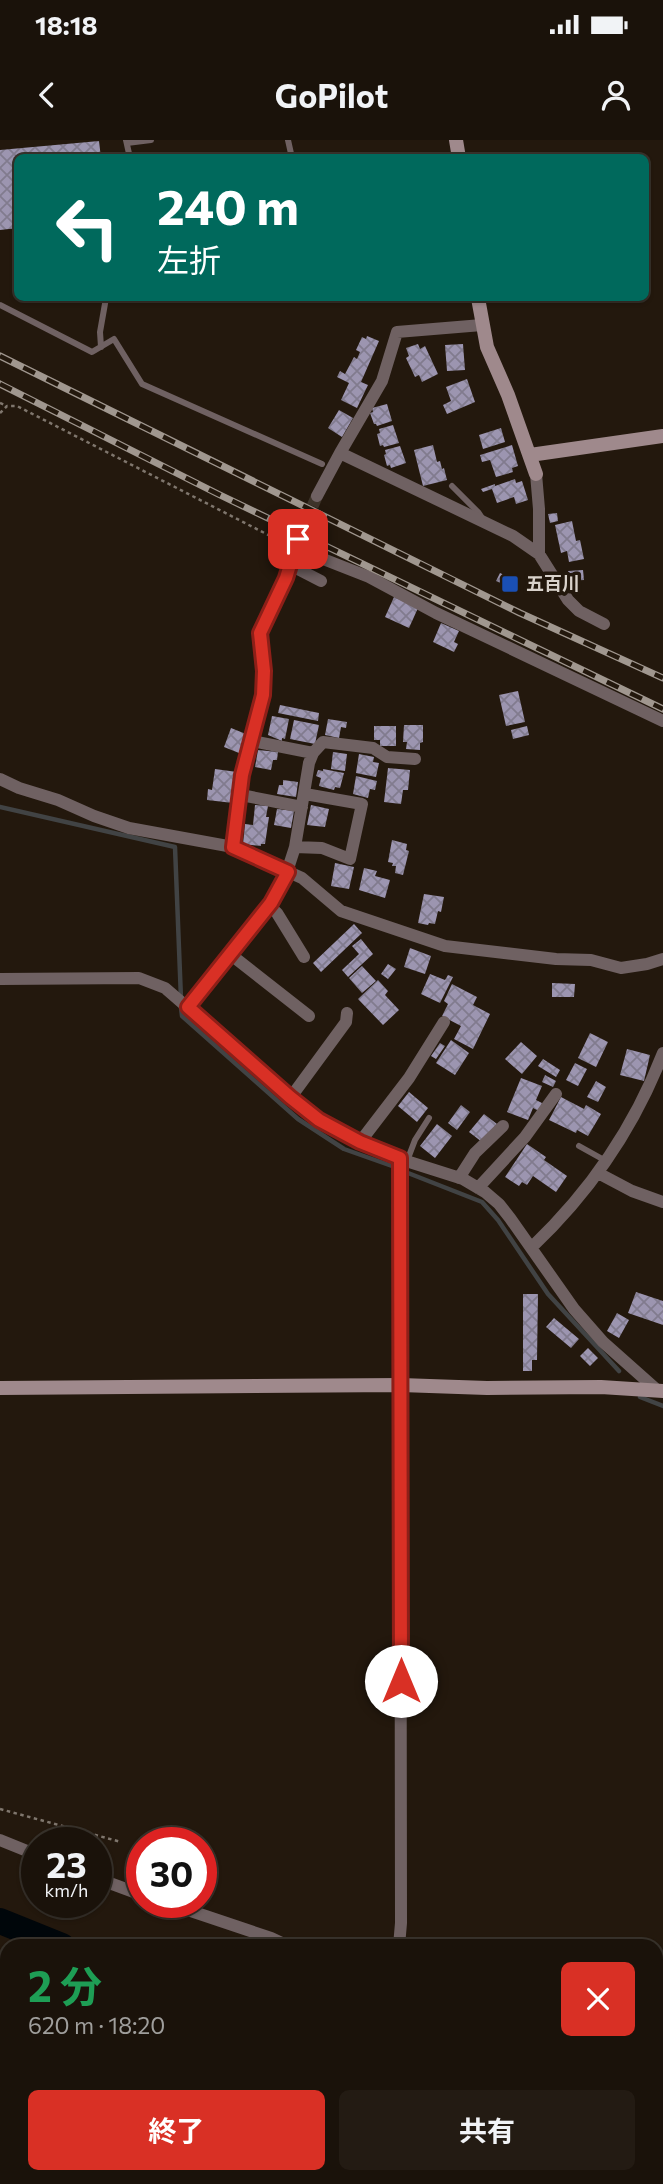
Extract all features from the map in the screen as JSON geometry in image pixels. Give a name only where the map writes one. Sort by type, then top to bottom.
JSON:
[{"type":"street","points":[[478,301],[487,347],[508,395],[536,474],[539,554]]},
{"type":"street","points":[[317,496],[382,381],[397,332],[482,325]]},
{"type":"street","points":[[530,456],[663,436]]},
{"type":"street","points":[[340,453],[521,541],[539,554],[568,600],[579,611],[604,624]]},
{"type":"street","points":[[233,847],[242,775],[264,685],[260,633],[297,544],[663,721]]},
{"type":"street","points":[[290,565],[321,581]]},
{"type":"street","points":[[252,741],[313,753]]},
{"type":"street","points":[[186,1005],[269,906],[288,872],[295,848],[309,763],[313,753],[323,742],[373,748],[387,757],[415,759]]},
{"type":"street","points":[[0,779],[129,828],[233,847],[302,877],[341,911],[445,946],[556,959],[591,960],[621,968],[663,959]]},
{"type":"street","points":[[241,795],[362,804],[351,859],[322,848],[295,848]]},
{"type":"street","points":[[269,906],[277,913],[304,957]]},
{"type":"street","points":[[230,954],[309,1016]]},
{"type":"street","points":[[0,978],[139,978],[165,988],[319,1120],[360,1142],[459,1178],[499,1204],[582,1318],[603,1342],[660,1390]]},
{"type":"street","points":[[290,1097],[346,1022],[347,1013]]},
{"type":"street","points":[[360,1142],[409,1077],[444,1022]]},
{"type":"street","points":[[532,1247],[582,1196],[598,1173],[641,1105],[663,1053]]},
{"type":"street","points":[[478,1188],[525,1137],[556,1094]]},
{"type":"street","points":[[459,1178],[475,1153],[503,1126]]},
{"type":"street","points":[[400,1939],[404,1160]]},
{"type":"street","points":[[598,1173],[632,1191],[663,1202]]},
{"type":"street","points":[[0,1388],[401,1385],[660,1390]]},
{"type":"street","points":[[0,1840],[21,1849]]},
{"type":"street","points":[[212,1918],[273,1939]]},
{"type":"lane","points":[[127,141],[150,140]]},
{"type":"lane","points":[[102,347],[100,332],[105,301]]},
{"type":"lane","points":[[0,305],[92,352],[114,339],[142,384],[322,464]]},
{"type":"lane","points":[[452,486],[485,523]]},
{"type":"lane","points":[[404,1160],[429,1118]]},
{"type":"lane","points":[[579,1146],[606,1161]]},
{"type":"path","points":[[0,403],[17,406],[297,544]]},
{"type":"path","points":[[0,414],[7,406]]},
{"type":"path","points":[[0,1809],[121,1843]]},
{"type":"building","points":[[99,141],[101,154],[14,154],[14,228],[0,230],[0,150]]},
{"type":"building","points":[[367,336],[379,341],[361,382],[368,385],[357,408],[341,400],[349,383],[337,377],[340,371],[345,374],[354,357],[357,359],[360,352],[356,350],[362,337],[366,339]]},
{"type":"building","points":[[418,344],[420,349],[425,346],[438,374],[422,382],[419,375],[415,377],[406,358],[409,356],[406,348]]},
{"type":"building","points":[[463,344],[465,370],[447,371],[445,345]]},
{"type":"building","points":[[467,379],[475,402],[447,414],[443,405],[451,401],[446,387]]},
{"type":"building","points":[[387,404],[392,421],[377,426],[370,413],[373,412],[372,408]]},
{"type":"building","points":[[339,410],[353,418],[342,437],[328,428]]},
{"type":"building","points":[[393,425],[399,443],[380,446],[377,434],[380,433],[379,429]]},
{"type":"building","points":[[501,428],[505,442],[483,449],[479,435]]},
{"type":"building","points":[[433,445],[437,462],[440,461],[442,469],[444,468],[447,480],[423,486],[414,450]]},
{"type":"building","points":[[512,445],[518,466],[512,468],[513,472],[496,477],[490,460],[482,462],[480,455]]},
{"type":"building","points":[[400,446],[406,463],[391,468],[390,465],[387,466],[385,450]]},
{"type":"building","points":[[515,479],[516,483],[522,481],[528,500],[516,504],[514,497],[497,503],[492,489],[483,492],[481,489],[495,486]]},
{"type":"building","points":[[557,513],[558,521],[550,523],[548,514]]},
{"type":"building","points":[[572,521],[576,541],[580,540],[584,559],[569,562],[567,551],[561,553],[555,525]]},
{"type":"building","points":[[583,570],[584,580],[569,581],[568,571]]},
{"type":"building","points":[[500,573],[519,582],[516,590],[496,581]]},
{"type":"building","points":[[394,597],[418,608],[409,628],[385,617]]},
{"type":"building","points":[[441,623],[459,631],[454,642],[458,644],[454,652],[433,642]]},
{"type":"building","points":[[518,691],[525,722],[506,726],[499,695]]},
{"type":"building","points":[[280,705],[319,713],[318,721],[278,713]]},
{"type":"building","points":[[272,716],[289,719],[285,739],[282,738],[282,741],[268,735]]},
{"type":"building","points":[[328,719],[347,722],[346,728],[341,727],[339,738],[325,735]]},
{"type":"building","points":[[294,720],[319,725],[315,744],[290,739]]},
{"type":"building","points":[[404,725],[423,725],[420,750],[406,749],[407,742],[403,742]]},
{"type":"building","points":[[374,726],[396,726],[396,746],[380,746],[380,740],[374,740]]},
{"type":"building","points":[[527,726],[529,735],[513,739],[511,730]]},
{"type":"building","points":[[231,728],[246,734],[239,753],[224,747]]},
{"type":"building","points":[[258,750],[278,752],[271,770],[255,767]]},
{"type":"building","points":[[333,752],[347,754],[345,771],[331,769]]},
{"type":"building","points":[[359,754],[374,757],[373,762],[379,763],[376,777],[356,773]]},
{"type":"building","points":[[388,768],[410,770],[408,790],[403,790],[401,804],[384,802]]},
{"type":"building","points":[[215,769],[237,772],[233,803],[207,800],[208,789],[212,790]]},
{"type":"building","points":[[318,770],[344,773],[340,788],[335,787],[334,790],[319,786],[321,778],[316,776]]},
{"type":"building","points":[[356,776],[377,781],[375,790],[370,789],[368,798],[353,794]]},
{"type":"building","points":[[283,780],[298,782],[296,797],[277,794]]},
{"type":"building","points":[[255,805],[268,806],[265,844],[261,846],[243,844],[245,824],[253,825]]},
{"type":"building","points":[[311,805],[329,809],[325,827],[307,825]]},
{"type":"building","points":[[277,809],[294,811],[291,828],[274,825]]},
{"type":"building","points":[[392,840],[407,844],[406,850],[409,851],[403,875],[395,873],[396,866],[388,862]]},
{"type":"building","points":[[335,863],[354,867],[349,889],[331,886]]},
{"type":"building","points":[[364,868],[377,871],[375,876],[390,880],[385,898],[359,890]]},
{"type":"building","points":[[424,894],[444,897],[435,924],[418,923]]},
{"type":"building","points":[[354,924],[362,933],[321,972],[313,963]]},
{"type":"building","points":[[361,939],[373,954],[348,977],[342,970],[359,954],[352,946]]},
{"type":"building","points":[[410,948],[431,956],[425,974],[404,967]]},
{"type":"building","points":[[388,964],[396,969],[388,979],[381,974]]},
{"type":"building","points":[[362,966],[376,981],[362,993],[349,978]]},
{"type":"building","points":[[430,974],[445,980],[448,975],[453,977],[440,1003],[421,994]]},
{"type":"building","points":[[378,980],[388,991],[385,995],[399,1010],[383,1025],[358,999]]},
{"type":"building","points":[[552,983],[575,984],[574,997],[552,997]]},
{"type":"building","points":[[452,984],[477,997],[473,1005],[490,1014],[473,1049],[454,1039],[461,1026],[442,1016],[448,1004],[444,1001]]},
{"type":"building","points":[[590,1033],[608,1042],[596,1067],[578,1058]]},
{"type":"building","points":[[451,1040],[469,1053],[455,1075],[436,1063]]},
{"type":"building","points":[[521,1042],[537,1056],[522,1074],[505,1059]]},
{"type":"building","points":[[440,1043],[445,1046],[436,1059],[431,1056]]},
{"type":"building","points":[[627,1049],[650,1055],[644,1081],[620,1075]]},
{"type":"building","points":[[543,1059],[560,1070],[556,1077],[538,1066]]},
{"type":"building","points":[[575,1063],[587,1069],[578,1086],[566,1080]]},
{"type":"building","points":[[545,1075],[556,1081],[553,1087],[542,1082]]},
{"type":"building","points":[[521,1078],[542,1086],[536,1100],[542,1103],[539,1111],[533,1108],[528,1120],[507,1112]]},
{"type":"building","points":[[596,1081],[606,1087],[598,1102],[587,1097]]},
{"type":"building","points":[[409,1092],[428,1108],[417,1122],[398,1106]]},
{"type":"building","points":[[561,1097],[584,1109],[586,1105],[601,1114],[588,1136],[549,1120]]},
{"type":"building","points":[[461,1105],[470,1112],[457,1130],[448,1123]]},
{"type":"building","points":[[484,1114],[497,1124],[482,1142],[469,1132]]},
{"type":"building","points":[[437,1124],[452,1136],[435,1158],[420,1146]]},
{"type":"building","points":[[527,1144],[567,1176],[556,1192],[533,1176],[527,1185],[522,1182],[519,1186],[505,1177]]},
{"type":"building","points":[[636,1292],[663,1301],[663,1325],[628,1313]]},
{"type":"building","points":[[523,1294],[538,1294],[537,1360],[532,1360],[532,1371],[523,1371]]},
{"type":"building","points":[[617,1313],[629,1320],[619,1338],[607,1331]]},
{"type":"building","points":[[554,1318],[579,1339],[571,1348],[546,1327]]},
{"type":"building","points":[[588,1348],[598,1358],[590,1366],[580,1356]]},
{"type":"waterway","points":[[0,807],[175,847],[181,999]]},
{"type":"waterway","points":[[181,1008],[182,1016],[298,1119],[344,1149],[392,1166]]},
{"type":"waterway","points":[[408,1173],[482,1202],[498,1220],[548,1294],[619,1371]]},
{"type":"waterway","points":[[640,1397],[663,1406]]},
{"type":"waterway","name":"五百川","points":[[0,1921],[45,1939]]},
{"type":"tunnel","points":[[298,539],[317,496]]},
{"type":"railway","points":[[0,356],[520,613],[663,678]]},
{"type":"railway","points":[[0,384],[218,494],[663,709]]},
{"type":"place","name":"五百川","points":[[510,584]]},
{"type":"route","points":[[298,539],[286,578],[260,633],[264,671],[263,695],[242,775],[233,847],[288,872],[271,903],[188,1007],[319,1120],[360,1142],[400,1158],[401,1681]]}]
